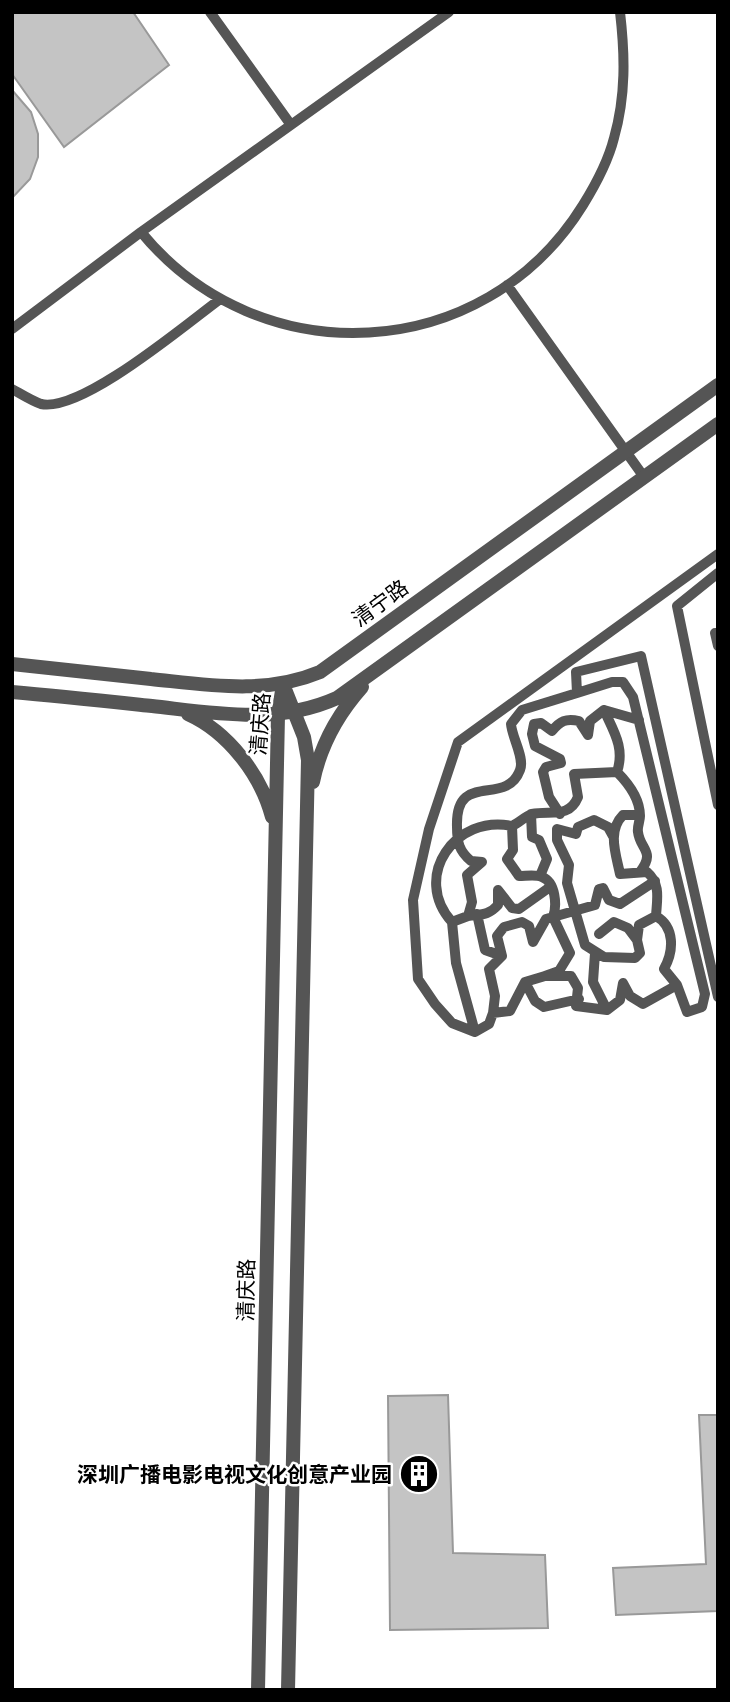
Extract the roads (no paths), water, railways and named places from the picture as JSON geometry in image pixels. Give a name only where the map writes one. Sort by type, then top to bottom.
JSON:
[{"type":"street","name":"清宁路","points":[[12,664],[228,687],[283,684],[320,672],[718,385]]},
{"type":"street","points":[[12,692],[247,716],[296,712],[337,698],[718,424]]},
{"type":"street","points":[[307,811],[315,772],[337,720],[380,667]]},
{"type":"street","name":"清庆路","points":[[283,684],[296,712],[308,760],[288,1690]]},
{"type":"street","name":"清庆路","points":[[258,1690],[278,715],[283,684]]},
{"type":"street","points":[[174,708],[203,721],[242,758],[268,803],[277,835]]},
{"type":"lane","points":[[210,12],[290,125]]},
{"type":"lane","points":[[12,329],[141,232],[449,12]]},
{"type":"lane","points":[[141,232],[161,257],[188,280],[219,300],[258,318],[295,328],[331,333],[373,334],[416,327],[457,313],[507,285],[536,262],[569,228],[599,179],[614,139],[623,93],[625,57],[620,12]]},
{"type":"lane","points":[[507,285],[644,477]]},
{"type":"lane","points":[[12,389],[42,404],[66,402],[92,392],[219,300]]},
{"type":"lane","points":[[475,1032],[452,1023],[418,979],[413,900],[429,830],[458,742],[718,554]]},
{"type":"lane","points":[[718,573],[677,606],[718,805]]},
{"type":"lane","points":[[718,632],[715,633],[718,646]]},
{"type":"lane","points":[[577,693],[576,671],[641,656],[718,997]]},
{"type":"lane","points":[[502,956],[485,950],[472,915],[467,875],[482,862],[463,855],[457,840],[456,813],[461,799],[471,792],[500,789],[513,782],[520,773],[523,762],[513,740],[511,724],[522,710],[612,682],[623,682],[633,697],[705,994],[702,1007],[687,1012],[677,985],[664,968],[670,957],[670,936],[664,920],[656,916]]},
{"type":"lane","points":[[604,710],[639,720]]},
{"type":"lane","points":[[604,710],[619,744],[621,758],[617,772]]},
{"type":"lane","points":[[560,814],[549,797],[543,772],[546,767],[561,763],[560,759],[535,746],[532,734],[534,724],[541,723],[552,731],[559,722],[570,719],[579,721],[588,735],[590,721],[604,710]]},
{"type":"lane","points":[[512,827],[531,814],[560,814],[576,802],[578,797],[574,774],[617,772]]},
{"type":"lane","points":[[617,772],[628,784],[640,815],[638,834],[648,854],[640,873]]},
{"type":"lane","points":[[531,814],[533,837],[540,840],[547,859],[540,876]]},
{"type":"lane","points":[[613,836],[615,823],[623,815],[640,815]]},
{"type":"lane","points":[[594,820],[608,827],[613,836],[620,874],[647,872],[655,881],[658,891],[656,916],[639,925],[637,940],[640,953],[635,958],[604,957],[585,945],[567,883],[569,865],[557,839],[557,829],[576,834],[579,827],[594,820]]},
{"type":"lane","points":[[475,1032],[456,962],[452,922],[441,910],[436,868],[442,853],[457,840],[498,823],[512,827]]},
{"type":"lane","points":[[493,1013],[510,1011],[525,982],[559,971],[570,953],[553,917],[557,906],[550,887],[540,876],[519,876],[511,869],[507,859],[513,850],[512,827]]},
{"type":"lane","points":[[502,956],[497,936],[504,927],[522,922],[529,926],[533,942],[540,925],[553,917],[595,905],[599,889],[603,888],[609,900],[620,904],[655,881]]},
{"type":"lane","points":[[452,922],[472,915],[483,916],[498,905],[498,890],[512,908],[519,909],[550,887]]},
{"type":"lane","points":[[599,934],[614,922],[628,928],[637,940]]},
{"type":"lane","points":[[595,953],[593,982],[607,1010]]},
{"type":"lane","points":[[475,1032],[489,1024],[493,1013],[495,996],[489,969],[502,956]]},
{"type":"lane","points":[[545,976],[571,976],[578,988],[579,999],[576,1006],[607,1010],[620,1000],[623,983],[630,996],[643,1004],[677,985]]},
{"type":"lane","points":[[525,982],[535,1001],[544,1007],[579,999]]},
{"type":"place","name":"深圳广播电影电视文化创意产业园","points":[[419,1474]]}]
